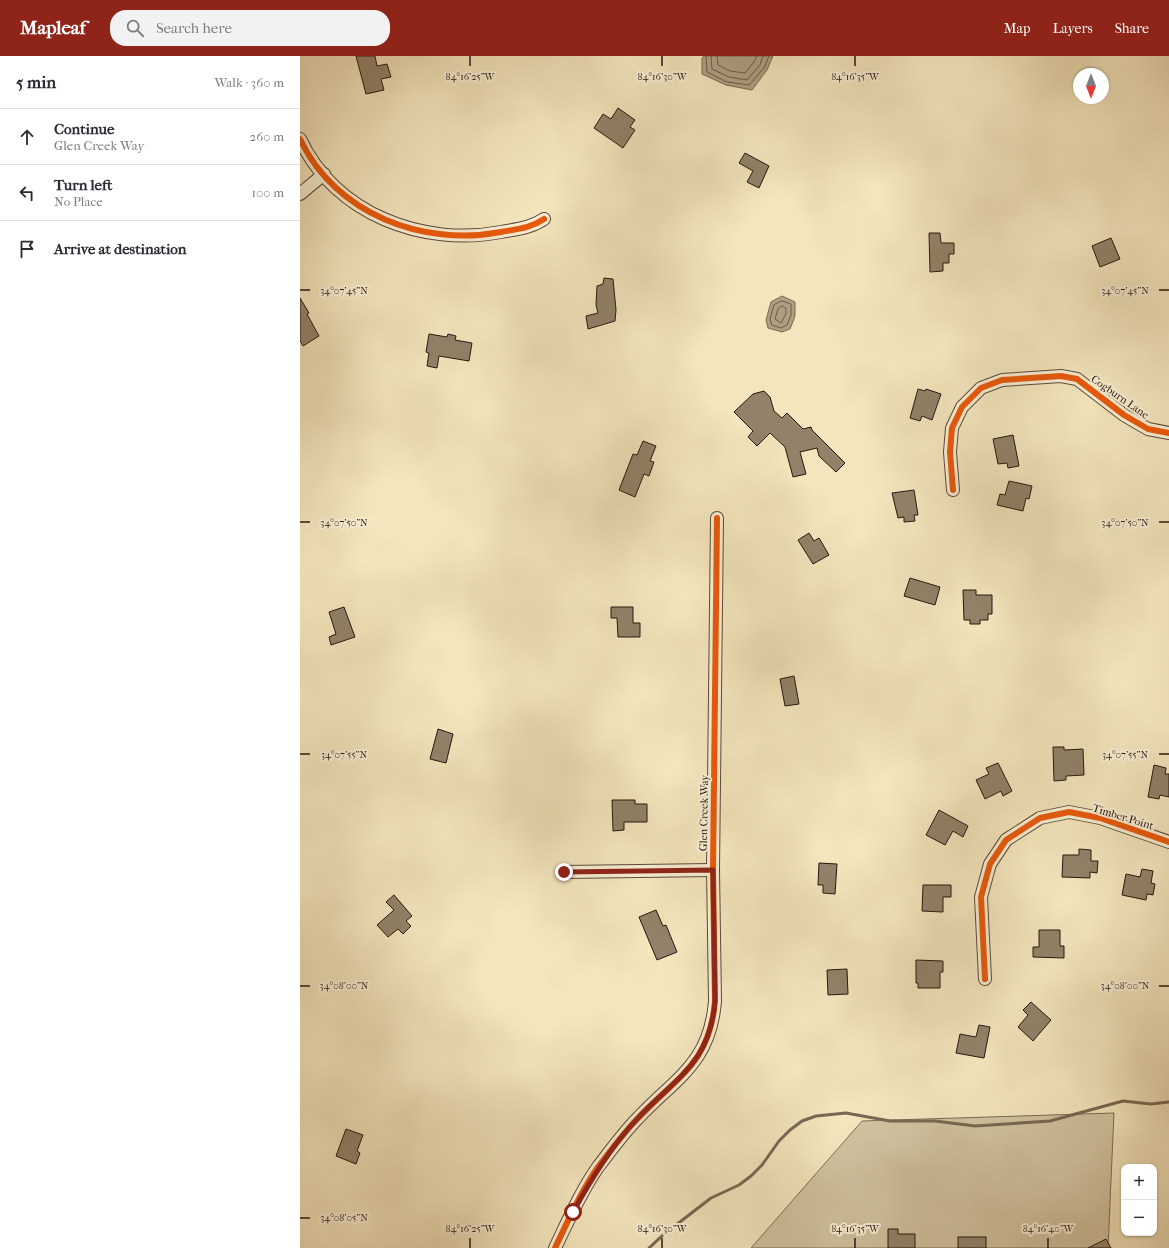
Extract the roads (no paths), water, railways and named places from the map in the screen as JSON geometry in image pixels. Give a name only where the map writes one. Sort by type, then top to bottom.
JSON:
[{"type":"street","points":[[300,139],[324,174],[345,195],[369,211],[394,224],[425,233],[453,236],[485,235],[529,227],[544,219]]},
{"type":"street","points":[[300,194],[324,174]]},
{"type":"street","name":"Cogburn Lane","points":[[953,490],[950,452],[952,428],[962,407],[981,388],[1002,380],[1061,376],[1077,379],[1124,415],[1148,429],[1169,433]]},
{"type":"street","name":"Glen Creek Way","points":[[555,1248],[598,1168],[638,1118],[688,1070],[707,1040],[713,1022],[715,1001],[713,870],[717,518]]},
{"type":"street","name":"Timber Point","points":[[985,979],[981,897],[990,864],[1006,840],[1040,818],[1069,812],[1100,818],[1169,842]]},
{"type":"street","points":[[564,872],[713,870]]},
{"type":"water","points":[[704,56],[773,56],[767,70],[752,90],[726,85],[702,74],[702,58]]},
{"type":"water","points":[[782,296],[795,302],[795,316],[790,329],[782,332],[768,328],[766,320],[771,302]]},
{"type":"waterway","points":[[649,1248],[663,1235],[711,1198],[739,1185],[751,1176],[762,1165],[779,1141],[790,1130],[802,1121],[816,1116],[846,1113],[890,1121],[935,1121],[975,1126],[1050,1121],[1123,1101],[1151,1104],[1169,1102]]}]
